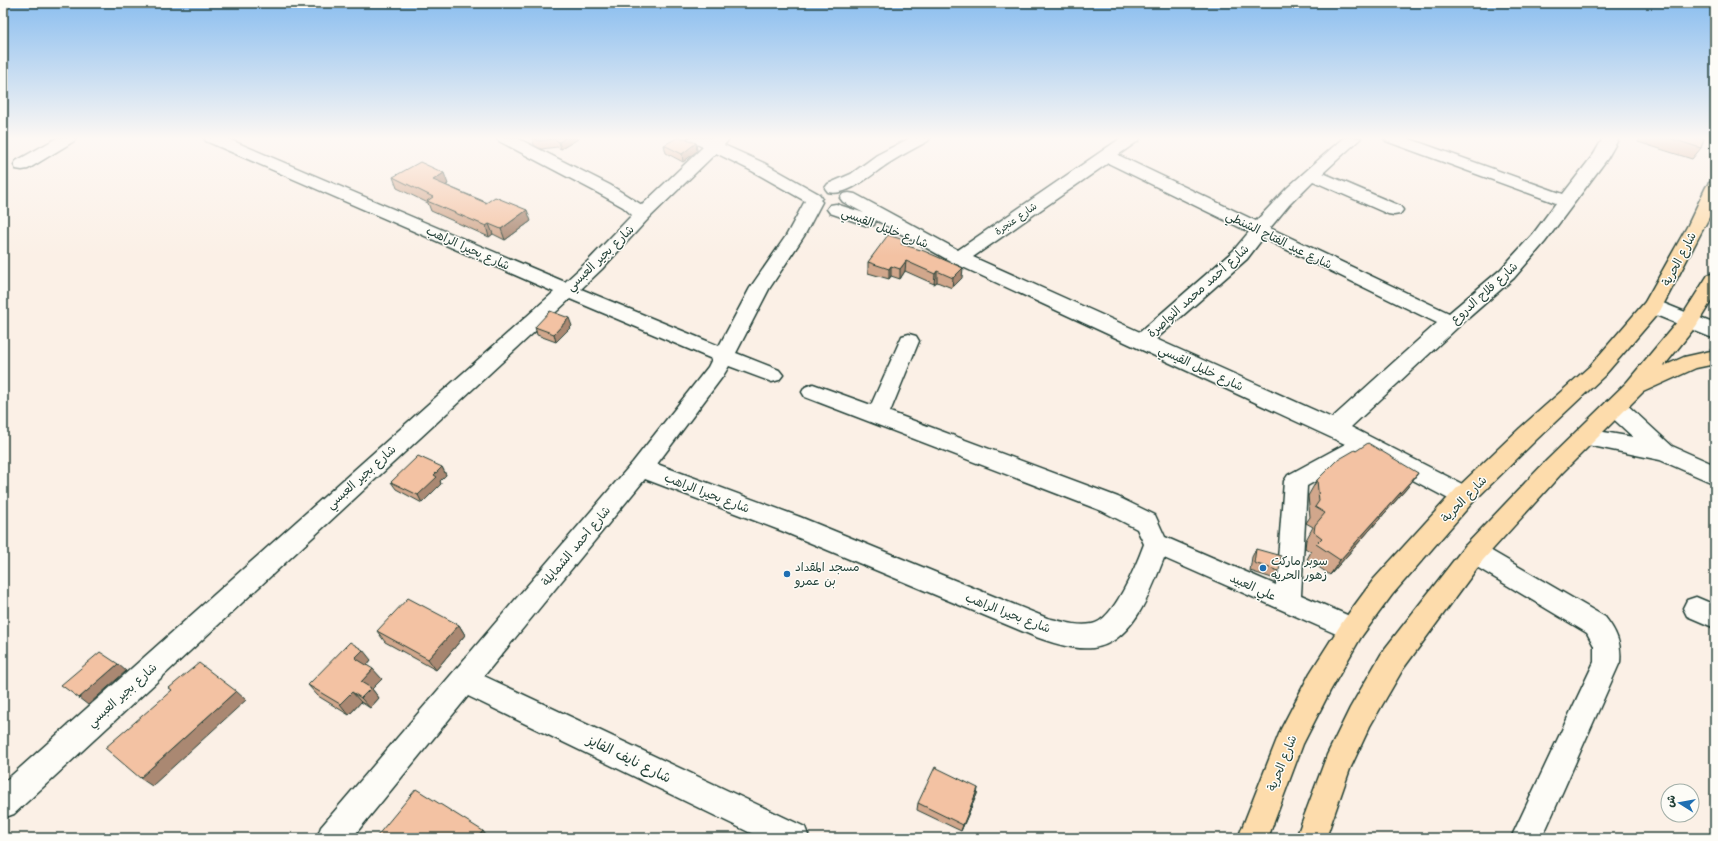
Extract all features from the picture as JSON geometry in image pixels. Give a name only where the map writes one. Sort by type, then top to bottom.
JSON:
[{"type":"highway","name":"شارع الحرية","points":[[1252,838],[1291,739],[1320,682],[1352,629],[1383,587],[1464,496],[1528,434],[1597,371],[1655,302],[1697,225],[1715,187]]},
{"type":"highway","points":[[1313,837],[1337,765],[1364,710],[1393,660],[1474,553],[1554,467],[1635,387],[1692,316],[1715,279]]},
{"type":"highway","points":[[1635,387],[1691,362],[1715,356]]},
{"type":"street","name":"شارع بحيرا الراهب","points":[[307,177],[566,291],[772,375]]},
{"type":"street","points":[[583,177],[638,208],[642,215]]},
{"type":"street","name":"شارع بجير العبسي","points":[[3,803],[566,291],[616,244],[642,215],[681,177]]},
{"type":"street","name":"شارع خليل القيسي","points":[[775,177],[813,200],[819,207],[838,198]]},
{"type":"street","name":"شارع خليل القيسي","points":[[784,177],[838,198],[916,241],[934,246],[1335,429],[1464,496]]},
{"type":"street","points":[[838,198],[858,177]]},
{"type":"street","name":"شارع عنجرة","points":[[959,258],[1076,177]]},
{"type":"street","name":"شارع عبد الفتاح الشنطي","points":[[1150,177],[1451,322]]},
{"type":"street","name":"شارع أحمد محمد النواصرة","points":[[1142,341],[1240,255],[1252,242],[1258,230],[1278,207],[1308,177]]},
{"type":"street","points":[[1318,177],[1394,210]]},
{"type":"street","points":[[1500,177],[1566,201]]},
{"type":"street","name":"شارع فلاح الدروع","points":[[1335,429],[1451,322],[1507,274],[1539,238],[1584,177]]},
{"type":"street","name":"شارع أحمد الشمايلة","points":[[795,236],[838,198]]},
{"type":"street","name":"شارع أحمد الشمايلة","points":[[332,838],[641,468],[716,371],[760,288],[795,236],[813,200]]},
{"type":"street","points":[[1655,302],[1692,316],[1715,319]]},
{"type":"street","points":[[1692,316],[1715,332]]},
{"type":"street","points":[[877,417],[909,341]]},
{"type":"street","points":[[813,392],[1134,515],[1146,522],[1156,544]]},
{"type":"street","points":[[1615,407],[1665,452]]},
{"type":"street","points":[[1586,437],[1665,452],[1715,475]]},
{"type":"street","points":[[1288,602],[1296,481],[1364,444]]},
{"type":"street","name":"شارع بحيرا الراهب","points":[[641,468],[791,524],[1021,620],[1045,628],[1084,637],[1099,635],[1116,624],[1138,588],[1150,562],[1156,544]]},
{"type":"street","name":"علي العبيد","points":[[1156,544],[1352,629]]},
{"type":"street","points":[[1474,553],[1596,625],[1605,637],[1608,650],[1607,662],[1526,838]]},
{"type":"street","name":"شارع نايف الفايز","points":[[464,680],[794,838]]},
{"type":"building","points":[[393,177],[437,177],[433,180],[486,203],[495,197],[527,210],[501,229],[489,224],[486,226],[427,201],[433,197]]},
{"type":"building","points":[[888,235],[904,240],[901,244],[924,251],[963,268],[953,278],[937,271],[935,274],[906,261],[900,269],[891,266],[889,269],[868,262]]},
{"type":"building","points":[[550,311],[569,318],[554,334],[535,327]]},
{"type":"building","points":[[1368,443],[1418,473],[1340,560],[1316,544],[1322,538],[1314,532],[1315,525],[1325,513],[1315,507],[1319,501],[1317,480],[1336,461]]},
{"type":"building","points":[[418,456],[442,467],[434,475],[437,477],[418,495],[391,482]]},
{"type":"building","points":[[1256,549],[1281,556],[1279,571],[1254,563]]},
{"type":"building","points":[[408,598],[459,625],[428,659],[377,631]]},
{"type":"building","points":[[350,642],[363,650],[355,658],[373,669],[361,682],[371,688],[361,698],[352,692],[340,704],[308,685]]},
{"type":"building","points":[[100,652],[118,664],[79,698],[61,685]]},
{"type":"building","points":[[199,663],[236,691],[140,778],[105,748],[172,690],[169,688]]},
{"type":"building","points":[[935,767],[978,788],[963,825],[918,803]]},
{"type":"building","points":[[416,789],[483,831],[477,838],[379,838],[377,836]]},
{"type":"place","name":"سوبر ماركت زهور الحريه","points":[[1263,568]]},
{"type":"place","name":"مسجد المقداد بن عمرو","points":[[787,574]]}]
